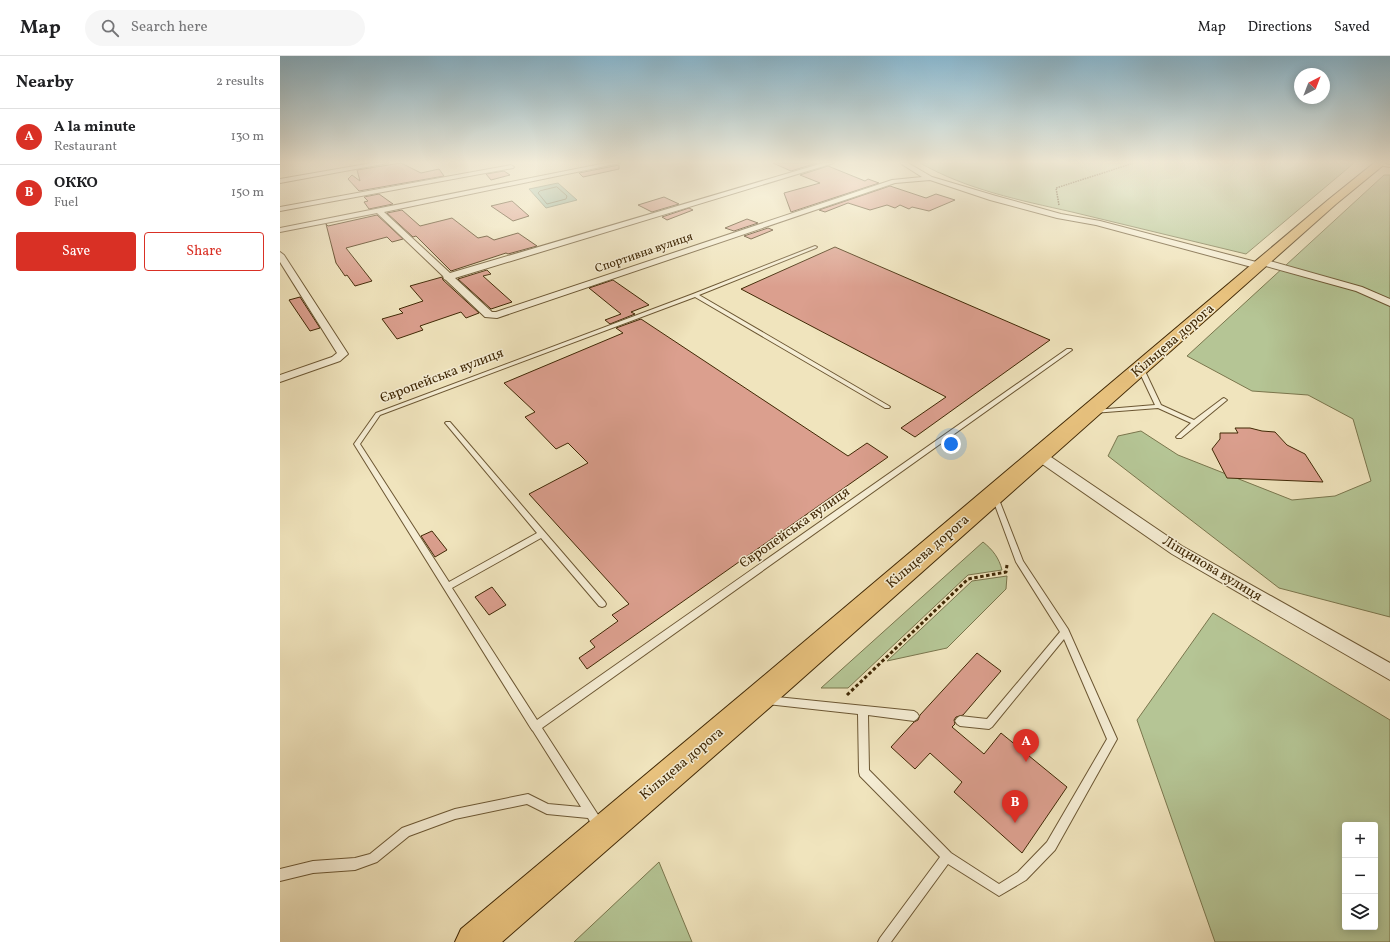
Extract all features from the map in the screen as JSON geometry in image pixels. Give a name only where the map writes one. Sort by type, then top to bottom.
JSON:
[{"type":"highway","name":"Кільцева дорога","points":[[474,942],[596,823],[758,699],[1329,204]]},
{"type":"street","points":[[280,209],[310,204]]},
{"type":"street","points":[[280,230],[399,204]]},
{"type":"street","points":[[447,277],[692,204]]},
{"type":"street","name":"Спортивна вулиця","points":[[378,210],[447,277],[490,315],[497,315],[825,204]]},
{"type":"street","points":[[1017,204],[1060,216],[1097,223],[1358,289],[1390,303]]},
{"type":"street","points":[[280,255],[343,354],[336,359],[280,379]]},
{"type":"street","name":"Ліщинова вулиця","points":[[1040,456],[1177,550],[1390,672]]},
{"type":"lane","name":"Європейська вулиця","points":[[596,823],[357,444],[378,414],[695,295],[815,247]]},
{"type":"lane","points":[[695,295],[887,407]]},
{"type":"lane","name":"Європейська вулиця","points":[[535,727],[1069,350]]},
{"type":"lane","points":[[1141,368],[1160,406]]},
{"type":"lane","points":[[1179,437],[1224,400]]},
{"type":"lane","points":[[1090,412],[1160,406],[1195,423]]},
{"type":"lane","points":[[448,423],[602,604]]},
{"type":"lane","points":[[863,711],[864,772],[947,857],[999,890],[1022,876],[1051,846],[1112,739],[1065,632],[1020,562],[994,494]]},
{"type":"lane","points":[[447,587],[542,534]]},
{"type":"lane","points":[[960,721],[990,724],[1065,632]]},
{"type":"lane","points":[[758,699],[914,716]]},
{"type":"lane","points":[[280,875],[313,867],[355,864],[373,858],[406,832],[455,814],[528,799],[547,809],[596,823]]},
{"type":"lane","points":[[884,942],[947,857]]},
{"type":"path","points":[[1058,204],[1060,216]]},
{"type":"path","points":[[847,695],[968,579],[1006,572],[1007,565]]},
{"type":"shaded area","points":[[1039,204],[1305,204],[1246,254]]},
{"type":"shaded area","points":[[1352,204],[1390,204],[1390,617],[1279,588],[1108,456],[1118,436],[1141,431],[1178,455],[1292,500],[1335,496],[1371,481],[1353,419],[1308,395],[1252,391],[1187,356]]},
{"type":"shaded area","points":[[983,542],[995,554],[1002,570],[968,575],[848,688],[821,688]]},
{"type":"shaded area","points":[[1007,576],[1006,589],[947,648],[887,661],[972,581]]},
{"type":"shaded area","points":[[1213,613],[1390,720],[1390,942],[1215,942],[1137,720]]},
{"type":"shaded area","points":[[659,862],[692,942],[574,942]]},
{"type":"water","points":[[543,204],[560,204],[546,208]]},
{"type":"building","points":[[366,204],[391,204],[369,209]]},
{"type":"building","points":[[516,204],[529,216],[513,221],[491,206]]},
{"type":"building","points":[[640,204],[678,204],[652,212],[638,205]]},
{"type":"building","points":[[788,204],[814,204],[791,212]]},
{"type":"building","points":[[836,204],[845,204],[825,212],[819,210]]},
{"type":"building","points":[[852,204],[945,204],[929,211],[912,207],[909,209],[900,205],[895,208],[887,205],[870,210]]},
{"type":"building","points":[[689,208],[693,210],[667,220],[662,217]]},
{"type":"building","points":[[402,210],[420,226],[452,218],[478,238],[487,236],[494,240],[518,233],[537,246],[508,254],[506,253],[451,271],[416,236],[413,237],[387,213]]},
{"type":"building","points":[[377,215],[403,239],[392,242],[387,237],[346,248],[372,281],[355,286],[347,275],[345,276],[336,263],[326,224],[328,226]]},
{"type":"building","points":[[747,219],[758,223],[734,231],[725,228]]},
{"type":"building","points":[[768,228],[773,230],[751,239],[744,236]]},
{"type":"building","points":[[835,247],[1050,340],[915,437],[901,428],[946,397],[741,289]]},
{"type":"building","points":[[487,270],[491,274],[483,276],[512,302],[491,309],[458,279]]},
{"type":"building","points":[[442,277],[443,280],[479,313],[466,318],[461,312],[420,326],[423,330],[397,339],[382,319],[403,313],[399,309],[423,301],[410,286]]},
{"type":"building","points":[[613,280],[649,305],[631,312],[635,314],[610,324],[605,320],[621,314],[589,288]]},
{"type":"building","points":[[300,297],[320,328],[310,331],[289,300]]},
{"type":"building","points":[[641,319],[848,456],[867,443],[888,457],[587,669],[579,658],[595,647],[590,641],[618,621],[612,615],[629,604],[529,494],[588,463],[568,443],[556,449],[525,417],[535,412],[504,383],[623,333],[616,328]]},
{"type":"building","points":[[1235,428],[1250,428],[1275,432],[1287,445],[1305,454],[1323,482],[1227,478],[1212,449],[1220,439],[1220,433],[1238,433]]},
{"type":"building","points":[[432,531],[447,550],[435,557],[421,536]]},
{"type":"building","points":[[492,587],[506,605],[489,615],[475,597]]},
{"type":"building","points":[[977,653],[1001,671],[963,715],[956,717],[954,720],[955,724],[952,727],[984,754],[1001,733],[1067,787],[1022,853],[954,792],[962,782],[930,753],[915,769],[891,747],[914,722],[918,720],[920,715]]},
{"type":"place","name":"A la minute","points":[[1026,762]]},
{"type":"place","name":"ОККО","points":[[1015,823]]}]
